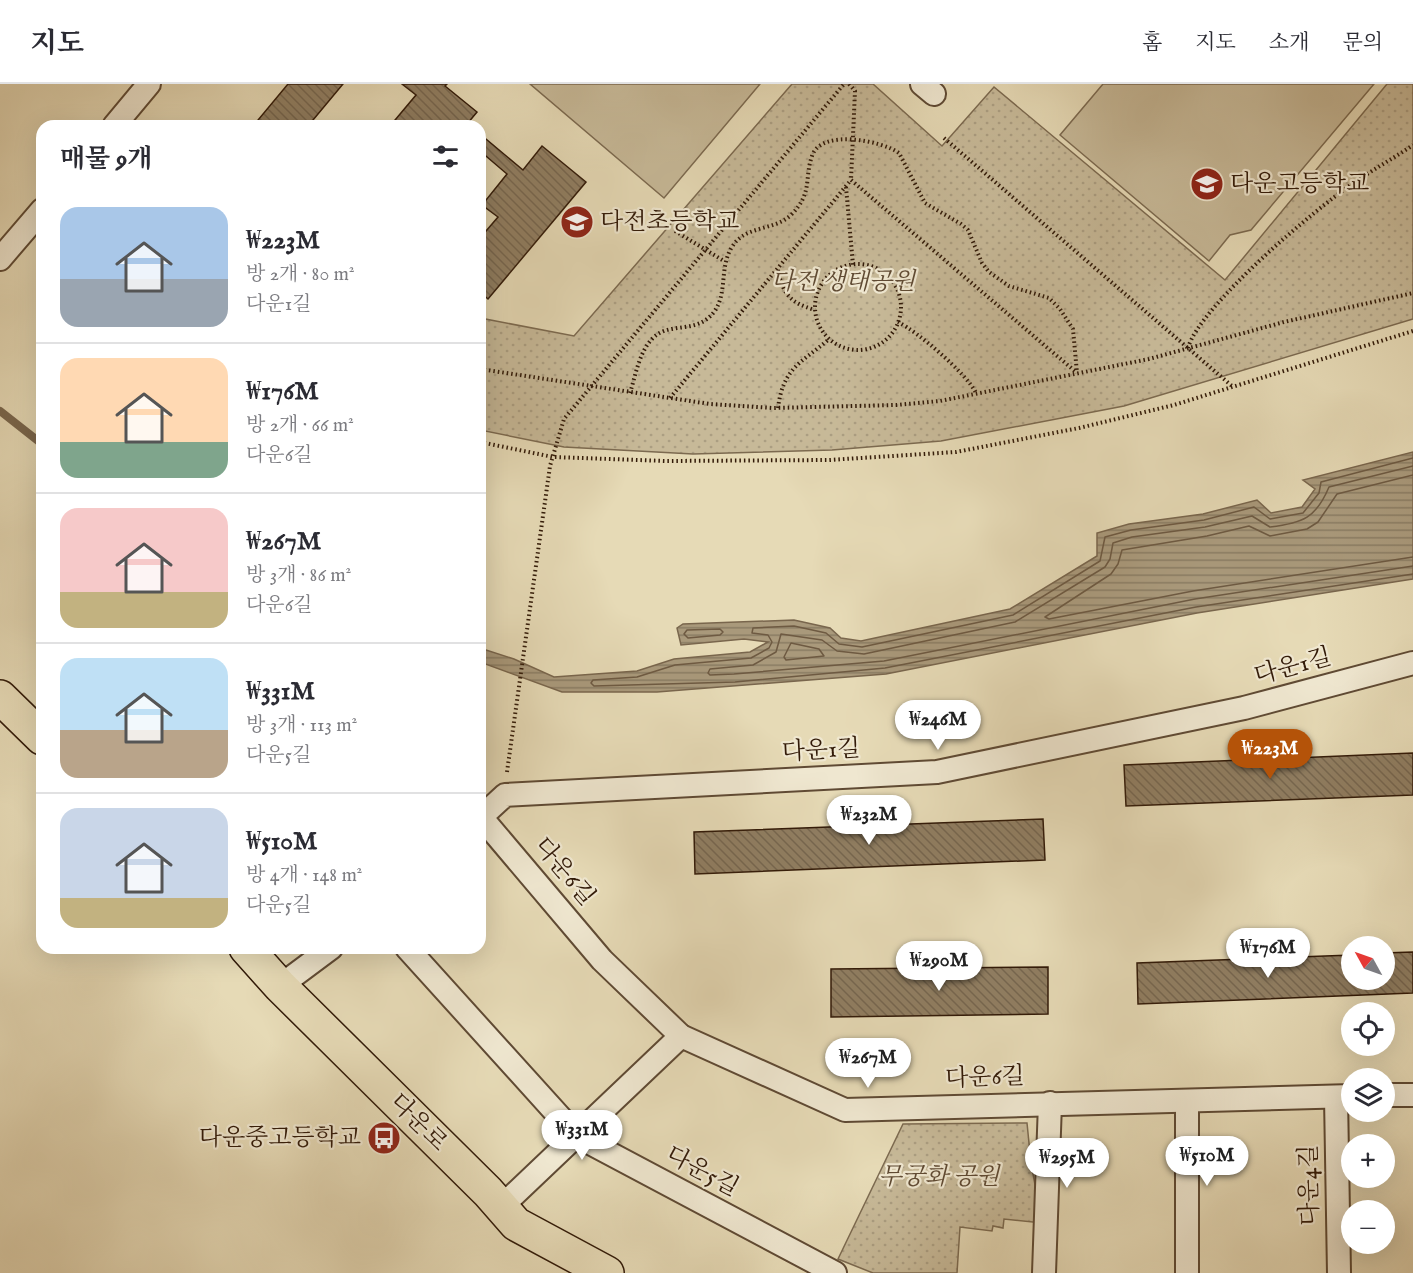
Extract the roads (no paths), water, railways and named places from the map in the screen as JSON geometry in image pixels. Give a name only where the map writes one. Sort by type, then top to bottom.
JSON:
[{"type":"main road","points":[[0,697],[36,732]]},
{"type":"main road","name":"다운로","points":[[251,954],[280,986],[516,1224],[607,1273]]},
{"type":"street","points":[[119,120],[150,84]]},
{"type":"street","points":[[0,259],[36,217]]},
{"type":"street","name":"다운1길","points":[[486,812],[505,795],[937,772],[1244,708],[1413,663]]},
{"type":"street","name":"다운6길","points":[[486,823],[602,960],[681,1036],[845,1110],[1341,1097]]},
{"type":"street","points":[[280,986],[323,954]]},
{"type":"street","name":"다운5길","points":[[412,954],[577,1136],[835,1273]]},
{"type":"street","points":[[501,1207],[681,1036]]},
{"type":"street","points":[[1395,1095],[1413,1095]]},
{"type":"street","points":[[1186,1273],[1187,1101]]},
{"type":"street","points":[[1044,1273],[1050,1103]]},
{"type":"street","name":"다운4길","points":[[1339,1273],[1343,1122]]},
{"type":"water","points":[[1413,452],[1413,579],[1197,613],[886,674],[657,692],[562,692],[486,664],[486,650],[514,659],[554,677],[637,671],[674,659],[750,652],[768,642],[744,639],[681,645],[677,628],[683,624],[794,620],[830,628],[841,638],[861,641],[1010,609],[1097,556],[1097,533],[1129,524],[1203,514],[1257,500],[1271,513],[1302,507],[1315,489],[1303,480]]},
{"type":"waterway","points":[[0,411],[36,439]]},
{"type":"place","name":"다운고등학교","points":[[1207,184]]},
{"type":"place","name":"다전초등학교","points":[[577,222]]},
{"type":"place","name":"다운중고등학교","points":[[384,1138]]},
{"type":"park label","name":"다전 생태공원","points":[[843,282]]},
{"type":"park label","name":"무궁화 공원","points":[[939,1177]]}]
